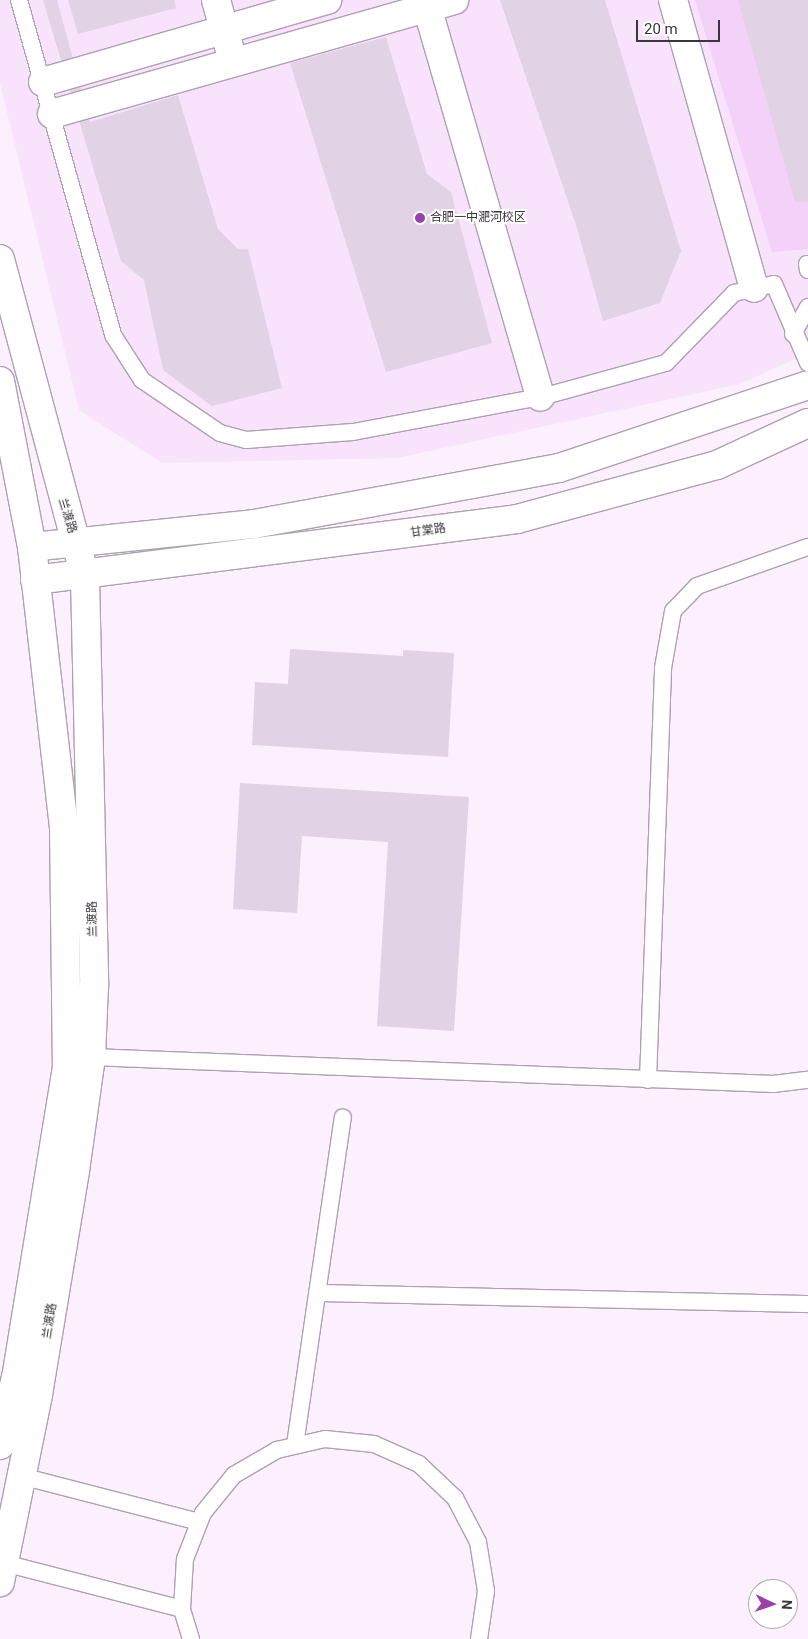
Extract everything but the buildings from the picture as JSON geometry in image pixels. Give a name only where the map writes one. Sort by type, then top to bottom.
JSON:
[{"type":"street","points":[[216,0],[234,62]]},
{"type":"street","points":[[43,82],[327,0]]},
{"type":"street","points":[[52,114],[426,4],[454,0]]},
{"type":"street","points":[[673,0],[754,288]]},
{"type":"street","points":[[426,4],[540,397]]},
{"type":"street","name":"兰渡路","points":[[0,259],[85,577],[94,976],[92,1057],[21,1476],[2,1573]]},
{"type":"street","name":"兰渡路","points":[[0,381],[32,547],[64,827],[67,1068],[16,1377],[0,1445]]},
{"type":"street","points":[[32,547],[254,524],[560,468],[808,385]]},
{"type":"street","name":"甘棠路","points":[[35,580],[85,577],[517,519],[718,465],[808,423]]},
{"type":"lane","points":[[19,0],[113,335],[142,380],[220,433],[246,440],[353,432],[540,397],[666,364],[734,292],[774,284],[792,334],[808,363]]},
{"type":"lane","points":[[792,334],[808,307]]},
{"type":"lane","points":[[648,1080],[663,668],[673,611],[697,586],[808,547]]},
{"type":"lane","points":[[92,1057],[648,1080],[773,1084],[808,1080]]},
{"type":"lane","points":[[295,1446],[343,1117]]},
{"type":"lane","points":[[317,1293],[808,1304]]},
{"type":"lane","points":[[191,1639],[182,1609],[185,1559],[199,1522],[234,1475],[277,1450],[325,1439],[374,1444],[418,1464],[455,1498],[478,1542],[486,1591],[479,1639]]},
{"type":"lane","points":[[21,1476],[199,1522]]},
{"type":"lane","points":[[2,1573],[182,1609]]},
{"type":"shaded area","name":"合肥一中淝河校区","points":[[0,0],[808,0],[808,353],[740,384],[397,458],[162,463],[79,410],[0,83]]},
{"type":"shaded area","points":[[695,0],[808,0],[808,249],[772,252]]},
{"type":"place","name":"合肥一中淝河校区","points":[[420,218]]}]
